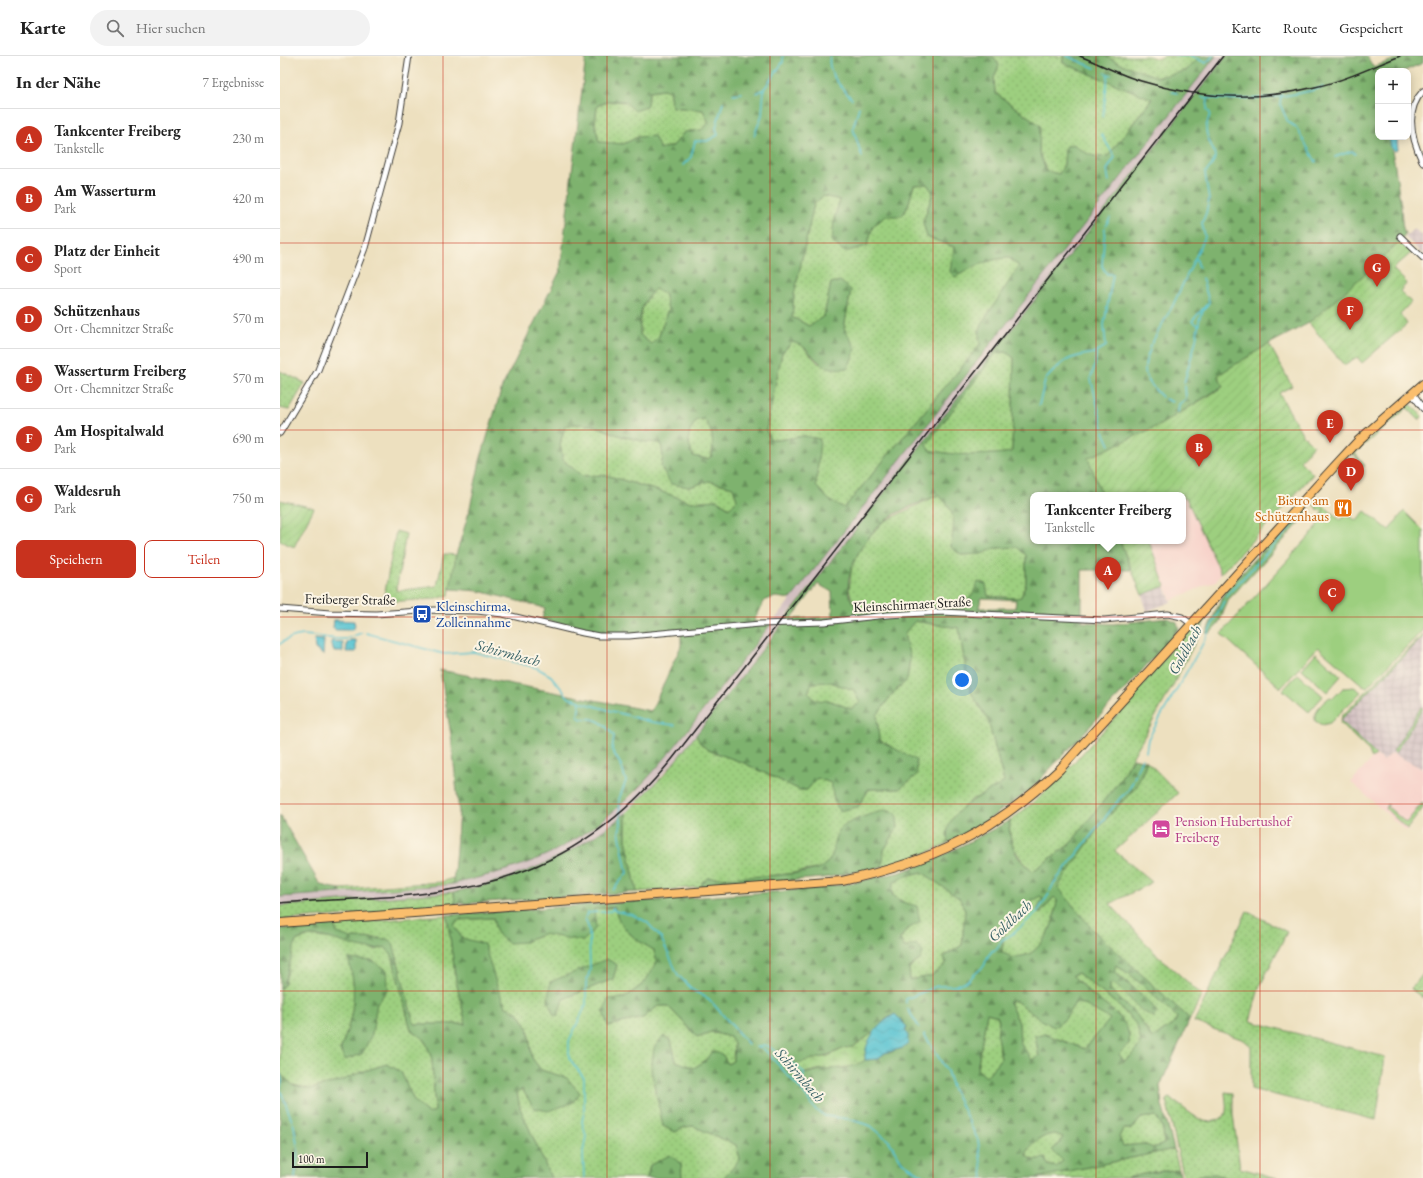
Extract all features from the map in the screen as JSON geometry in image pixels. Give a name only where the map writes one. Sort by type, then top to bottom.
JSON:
[{"type":"main road","points":[[280,923],[842,881],[907,865],[956,844],[989,826],[1038,790],[1060,768],[1190,623],[1359,440],[1423,384]]},
{"type":"street","points":[[280,433],[318,370],[365,248],[399,123],[410,56]]},
{"type":"street","points":[[1422,160],[1416,144],[1411,118],[1412,110],[1423,91]]},
{"type":"street","points":[[1400,236],[1423,258]]},
{"type":"street","points":[[1412,394],[1423,408]]},
{"type":"street","name":"Freiberger Straße","points":[[280,609],[330,613],[376,614],[434,610],[476,611],[503,614],[600,636],[629,636],[680,632]]},
{"type":"street","name":"Kleinschirmaer Straße","points":[[680,632],[760,624],[824,622],[942,612],[1104,620],[1168,614],[1182,617],[1190,623]]},
{"type":"shaded area","points":[[1216,56],[1226,56],[781,624],[691,742],[639,802],[613,824],[582,845],[549,863],[496,883],[444,893],[280,906],[280,897],[443,885],[494,874],[545,855],[577,838],[632,796],[682,738]]},
{"type":"shaded area","points":[[1414,228],[1423,237],[1423,255],[1405,237]]},
{"type":"shaded area","points":[[1186,498],[1221,573],[1216,581],[1171,600],[1150,544],[1186,544]]},
{"type":"shaded area","points":[[1165,586],[1171,602],[1147,611],[1142,595]]},
{"type":"shaded area","points":[[1423,634],[1423,769],[1392,753],[1383,761],[1341,721],[1342,716]]},
{"type":"shaded area","points":[[1392,753],[1423,769],[1423,809],[1406,831],[1351,782],[1376,755],[1383,761]]},
{"type":"green space","points":[[586,56],[992,56],[999,65],[994,78],[995,93],[1040,125],[1039,152],[1046,171],[1059,174],[1064,165],[1065,147],[1073,144],[1093,156],[1108,156],[1152,99],[1063,63],[1063,56],[1105,56],[1119,63],[1157,77],[1186,71],[1201,56],[1216,56],[791,599],[776,597],[765,600],[753,622],[773,621],[687,731],[652,773],[615,810],[594,827],[571,842],[546,855],[523,864],[500,872],[453,884],[459,812],[451,735],[440,670],[651,711],[681,646],[681,631],[628,634],[583,631],[542,619],[545,608],[479,591],[450,589],[456,555],[469,512],[480,461],[502,387],[560,271]],"holes":[[[663,89],[669,91],[672,107],[703,110],[709,123],[701,130],[684,132],[673,146],[660,149],[654,136],[638,137],[623,144],[599,142],[595,124],[597,106],[607,101],[624,101],[635,111],[646,107],[650,91]],[[927,184],[933,193],[923,222],[927,237],[954,247],[950,272],[955,277],[988,261],[1002,258],[1009,258],[1019,266],[983,322],[979,332],[980,345],[844,508],[829,500],[816,486],[820,439],[804,436],[779,440],[770,439],[766,430],[782,353],[792,342],[807,349],[821,364],[836,369],[848,368],[856,349],[844,328],[851,290],[840,281],[831,283],[824,316],[809,326],[792,317],[794,295],[814,204],[823,196],[840,200],[834,219],[832,242],[845,252],[867,246],[873,226],[886,216],[902,216],[908,206],[914,185]],[[655,289],[664,293],[668,309],[659,336],[651,344],[640,335],[640,316],[643,305]],[[703,419],[707,423],[712,436],[712,456],[707,459],[693,456],[689,441],[689,433],[697,420]],[[574,424],[593,425],[618,435],[646,442],[661,443],[663,456],[661,467],[671,484],[689,487],[709,481],[733,487],[737,500],[729,508],[717,500],[691,502],[606,475],[582,476],[563,460],[560,444],[565,426]]]},
{"type":"green space","points":[[992,56],[1063,56],[1063,63],[1152,98],[1108,156],[1093,156],[1073,144],[1065,147],[1064,165],[1059,174],[1046,171],[1039,152],[1040,125],[995,93],[994,78],[999,65]]},
{"type":"green space","points":[[1105,56],[1148,56],[1158,59],[1164,56],[1201,56],[1193,65],[1182,72],[1170,76],[1158,77],[1139,72]]},
{"type":"green space","points":[[1226,56],[1367,56],[1373,67],[1405,56],[1423,56],[1423,63],[1411,68],[1375,68],[1375,140],[1389,140],[1396,171],[1402,223],[1405,234],[1401,240],[1373,267],[1309,323],[1269,344],[1218,375],[1223,386],[1160,425],[1088,458],[1101,492],[1030,492],[1030,544],[1121,544],[1131,570],[1082,570],[1082,622],[1113,624],[1168,618],[1177,622],[1179,629],[1128,686],[1030,790],[982,824],[948,843],[948,831],[951,821],[957,813],[975,799],[1004,782],[988,720],[972,694],[966,671],[959,628],[915,621],[904,634],[910,658],[907,680],[893,693],[877,715],[879,740],[916,760],[917,775],[899,789],[869,789],[858,807],[839,811],[834,800],[831,783],[817,778],[807,790],[800,790],[744,763],[708,750],[700,743],[696,735]],"holes":[[[1006,352],[1014,358],[1012,452],[970,455],[929,450],[926,445],[996,353]],[[938,495],[949,507],[953,518],[951,547],[961,555],[981,554],[996,548],[1017,547],[1026,555],[1026,583],[1021,597],[988,596],[986,584],[978,582],[973,594],[965,604],[866,612],[854,604],[849,593],[848,583],[855,559],[868,537],[883,522],[902,510]],[[818,584],[832,592],[833,617],[791,619]],[[981,598],[1016,600],[1015,608],[979,608]],[[830,682],[854,690],[860,703],[851,709],[831,701],[815,700],[808,692],[812,683]]]},
{"type":"green space","points":[[663,89],[669,91],[672,107],[703,110],[709,123],[701,130],[684,132],[673,146],[660,149],[638,137],[623,144],[599,142],[595,124],[597,106],[615,101],[628,102],[646,107],[650,91]]},
{"type":"green space","points":[[927,184],[933,192],[923,222],[927,237],[954,247],[955,277],[988,261],[1002,258],[1009,258],[1020,266],[983,322],[979,332],[980,345],[844,508],[829,500],[816,486],[819,439],[804,436],[779,440],[770,439],[766,430],[782,353],[792,342],[801,344],[819,364],[856,349],[844,328],[851,290],[831,283],[824,316],[809,326],[792,317],[794,295],[814,204],[823,196],[840,200],[834,219],[867,246],[873,226],[886,216],[908,206],[914,185]]},
{"type":"green space","points":[[1401,240],[1412,252],[1393,269],[1407,283],[1400,291],[1411,302],[1400,314],[1407,324],[1362,363],[1357,357],[1344,365],[1309,323],[1373,267]]},
{"type":"green space","points":[[655,289],[664,293],[668,309],[659,336],[651,344],[640,335],[640,322],[644,305],[650,294]]},
{"type":"green space","points":[[1269,344],[1292,386],[1279,393],[1303,435],[1313,445],[1300,461],[1313,474],[1285,506],[1221,573],[1186,498],[1186,492],[1101,492],[1088,458],[1160,425],[1223,387],[1218,375]]},
{"type":"green space","points":[[1006,352],[1014,358],[1012,452],[970,455],[928,450],[926,445],[996,353]]},
{"type":"green space","points":[[280,371],[305,383],[289,410],[280,408]]},
{"type":"green space","points":[[1410,404],[1422,417],[1419,420],[1407,408],[1355,453],[1365,466],[1359,465],[1361,463],[1354,454],[1351,455],[1394,416]]},
{"type":"green space","points":[[703,419],[709,427],[712,441],[712,456],[707,459],[693,456],[689,441],[689,433],[693,425],[697,420]]},
{"type":"green space","points":[[574,424],[593,425],[618,435],[646,442],[661,443],[663,456],[661,467],[689,487],[709,481],[733,487],[737,500],[730,508],[717,500],[691,502],[606,475],[582,476],[563,460],[560,444],[565,426]]},
{"type":"green space","points":[[938,495],[949,507],[952,513],[953,524],[951,547],[961,555],[981,554],[996,548],[1017,547],[1026,555],[1026,583],[1021,597],[988,596],[986,590],[973,594],[965,604],[866,612],[853,603],[849,589],[852,564],[865,541],[883,522]]},
{"type":"green space","points":[[1312,497],[1340,520],[1317,509],[1311,501]]},
{"type":"green space","points":[[280,500],[314,508],[294,547],[280,541]]},
{"type":"green space","points":[[1303,506],[1308,509],[1306,516],[1229,599],[1218,625],[1210,633],[1206,633],[1225,591]]},
{"type":"green space","points":[[1325,507],[1340,520],[1346,514],[1357,521],[1365,511],[1389,530],[1404,511],[1423,530],[1423,630],[1366,688],[1318,647],[1281,688],[1221,634],[1315,530]]},
{"type":"green space","points":[[396,531],[406,534],[396,591],[437,586],[444,554],[456,555],[449,595],[436,599],[383,602]]},
{"type":"green space","points":[[1121,544],[1150,544],[1165,586],[1142,595]]},
{"type":"green space","points":[[1208,609],[1202,629],[1172,687],[1119,781],[1070,844],[1033,871],[1018,855],[1012,843],[1010,836],[1010,821],[1039,798],[1071,766],[1120,712],[1179,640]]},
{"type":"green space","points":[[914,621],[959,628],[966,671],[972,694],[988,720],[1004,782],[991,791],[971,800],[948,843],[931,851],[882,867],[884,850],[898,827],[837,834],[832,858],[821,868],[787,874],[702,882],[702,887],[637,892],[626,839],[626,813],[665,774],[696,735],[700,743],[708,750],[744,763],[800,790],[807,790],[817,778],[831,783],[834,800],[858,807],[869,789],[899,789],[916,761],[879,740],[877,715],[893,693],[907,680],[910,658],[904,634]]},
{"type":"green space","points":[[1423,634],[1423,637],[1341,720],[1342,716]]},
{"type":"green space","points":[[1316,653],[1341,676],[1327,692],[1302,669]]},
{"type":"green space","points":[[1298,674],[1323,696],[1309,712],[1283,690]]},
{"type":"green space","points":[[830,682],[854,690],[860,703],[851,709],[831,701],[815,701],[808,692],[812,683]]},
{"type":"green space","points":[[1354,687],[1361,692],[1330,723],[1322,725],[1315,721],[1315,714],[1324,702],[1330,697],[1333,698],[1343,688]]},
{"type":"green space","points":[[1421,707],[1423,708],[1395,753],[1393,751]]},
{"type":"green space","points":[[1341,721],[1376,755],[1372,759],[1369,751],[1340,723]]},
{"type":"green space","points":[[1133,758],[1147,761],[1136,787],[1099,827],[1058,887],[1093,930],[1190,1019],[1160,1086],[1162,1105],[1174,1149],[1036,1178],[723,1178],[740,1158],[736,1145],[693,1126],[685,1127],[675,1132],[663,1126],[651,1070],[654,1048],[663,1036],[671,1040],[676,1061],[694,1068],[706,1060],[712,1051],[723,1055],[728,1064],[733,1061],[734,1044],[730,1037],[711,1032],[697,1037],[668,1006],[658,1006],[643,1018],[608,1026],[603,1012],[608,999],[625,998],[644,983],[656,964],[654,950],[629,933],[620,921],[615,907],[594,909],[596,928],[583,941],[543,934],[525,942],[508,943],[497,934],[493,918],[457,920],[454,926],[462,938],[484,944],[499,992],[506,1007],[518,1012],[528,1028],[532,1058],[541,1070],[567,1078],[580,1093],[572,1103],[548,1111],[534,1108],[522,1089],[517,1093],[520,1108],[551,1178],[280,1178],[280,1074],[293,1085],[310,1089],[341,1081],[361,1072],[387,1064],[401,1072],[414,1101],[429,1114],[435,1111],[432,1059],[425,1040],[411,1030],[392,955],[385,947],[367,949],[329,938],[311,936],[305,937],[296,941],[284,985],[280,988],[280,929],[334,924],[337,933],[351,938],[387,939],[393,943],[414,1024],[466,1024],[456,981],[447,915],[787,891],[847,884],[901,872],[934,860],[1011,820],[1009,829],[1015,850],[1020,860],[1033,871],[1070,844],[1119,781]],"holes":[[[922,872],[960,899],[965,910],[962,945],[943,957],[946,964],[931,976],[910,980],[909,968],[921,959],[923,952],[916,944],[905,948],[900,940],[906,930],[920,922],[917,906],[905,903],[892,895],[893,883],[906,876]],[[1040,896],[1043,898],[1037,910],[1039,914],[1054,897],[1057,900],[1055,915],[1047,936],[1031,953],[1013,958],[1002,952],[1004,934],[1003,924]],[[1116,965],[1131,975],[1177,1017],[1175,1023],[1152,1039],[1137,1015],[1110,990],[1110,984],[1114,983],[1142,1011],[1154,1017],[1157,1012],[1149,1001],[1114,972]],[[1078,973],[1119,1006],[1137,1025],[1141,1042],[1134,1054],[1124,1061],[1119,1054],[1129,1044],[1129,1035],[1124,1022],[1089,992],[1072,975]],[[1016,1001],[1038,1018],[1054,1027],[1064,1020],[1075,1003],[1083,1004],[1110,1019],[1085,1049],[1044,1034],[1035,1035],[1039,1056],[1032,1060],[1020,1043],[1019,1023],[1009,1002]],[[987,1013],[997,1016],[999,1021],[997,1036],[1001,1058],[986,1077],[977,1069]],[[895,1014],[907,1027],[903,1048],[885,1053],[877,1059],[865,1060],[846,1068],[825,1069],[804,1074],[818,1059],[845,1048],[853,1047],[878,1029],[886,1019]],[[1156,1116],[1163,1129],[1164,1144],[1153,1148],[1144,1144],[1123,1146],[1119,1137],[1123,1129],[1132,1129],[1141,1118]],[[1055,1134],[1063,1137],[1060,1143],[1052,1150],[1063,1161],[1056,1167],[1048,1165],[1045,1158],[1033,1160],[1026,1155],[1031,1146],[1041,1138]]]},
{"type":"green space","points":[[1147,761],[1178,793],[1115,851],[1152,882],[1110,904],[1155,953],[1202,995],[1190,1019],[1093,930],[1057,887],[1099,827],[1142,774]]},
{"type":"green space","points":[[1423,802],[1423,808],[1407,829],[1386,809],[1388,804],[1388,807],[1406,823]]},
{"type":"green space","points":[[885,810],[896,813],[898,827],[884,850],[882,867],[823,878],[702,887],[702,882],[708,878],[750,877],[815,870],[823,866],[831,859],[835,839],[840,829],[858,819]]},
{"type":"green space","points":[[626,813],[626,839],[637,892],[455,904],[454,892],[502,880],[546,863],[587,841]]},
{"type":"green space","points":[[280,815],[319,883],[328,887],[341,889],[339,893],[280,897]]},
{"type":"green space","points":[[922,872],[961,899],[965,910],[962,945],[943,957],[946,964],[931,976],[910,980],[909,968],[921,959],[905,948],[900,940],[906,930],[905,903],[892,895],[893,883],[906,876]]},
{"type":"green space","points":[[453,878],[453,884],[339,893],[341,889],[441,882]]},
{"type":"green space","points":[[454,892],[455,907],[280,920],[280,906]]},
{"type":"green space","points":[[1040,896],[1043,897],[1037,910],[1040,914],[1054,897],[1057,900],[1055,915],[1050,930],[1047,936],[1031,953],[1012,958],[1002,952],[1004,934],[1003,924]]},
{"type":"green space","points":[[616,907],[620,921],[629,933],[654,950],[656,964],[644,983],[624,998],[608,1000],[608,1026],[643,1018],[658,1006],[668,1006],[697,1037],[711,1032],[730,1037],[734,1044],[733,1061],[727,1064],[706,1060],[694,1068],[676,1061],[671,1040],[658,1099],[663,1126],[675,1132],[685,1127],[693,1126],[736,1145],[740,1158],[723,1178],[682,1178],[681,1164],[650,1165],[647,1178],[551,1178],[520,1108],[517,1093],[522,1089],[534,1108],[567,1078],[541,1070],[532,1058],[528,1028],[518,1012],[506,1007],[499,992],[454,926],[457,920],[493,918],[497,934],[525,942],[543,934],[559,936],[594,909]],"holes":[[[617,965],[613,979],[563,999]]]},
{"type":"green space","points":[[1247,911],[1287,932],[1259,988],[1250,1021],[1385,1057],[1376,1120],[1251,1089],[1251,1046],[1244,1040],[1194,1022]]},
{"type":"green space","points":[[447,915],[456,981],[466,1024],[414,1024],[393,943],[388,940],[378,938],[346,937],[337,933],[334,924]]},
{"type":"green space","points":[[310,936],[334,939],[376,950],[385,947],[392,955],[411,1030],[425,1040],[432,1059],[435,1111],[429,1114],[414,1101],[401,1072],[387,1064],[361,1072],[341,1081],[310,1089],[293,1085],[280,1074],[280,988],[284,985],[295,941]],"holes":[[[349,960],[388,989],[340,1051],[348,1028],[353,1006],[354,983]]]},
{"type":"green space","points":[[348,959],[373,961],[387,970],[388,989],[377,1003],[372,1034],[362,1054],[345,1060],[340,1051],[348,1028],[353,1006],[353,983]]},
{"type":"green space","points":[[607,959],[617,965],[613,979],[563,999],[558,1016],[554,1015],[548,1001],[550,982]]},
{"type":"green space","points":[[1116,965],[1131,975],[1177,1016],[1175,1023],[1152,1039],[1146,1028],[1110,990],[1110,984],[1114,983],[1142,1011],[1149,1001],[1114,971]]},
{"type":"green space","points":[[1078,973],[1119,1006],[1137,1025],[1141,1042],[1134,1054],[1123,1062],[1118,1054],[1129,1044],[1129,1033],[1119,1016],[1095,997],[1072,975]]},
{"type":"green space","points":[[1423,974],[1423,998],[1411,989]]},
{"type":"green space","points":[[1016,1001],[1038,1018],[1064,1020],[1075,1003],[1083,1004],[1111,1019],[1085,1049],[1045,1034],[1035,1035],[1039,1057],[1032,1060],[1020,1043],[1019,1023],[1009,1002]]},
{"type":"green space","points":[[987,1013],[997,1016],[999,1021],[997,1036],[1001,1058],[986,1077],[977,1069]]},
{"type":"green space","points":[[878,1029],[868,1043],[865,1060],[860,1063],[845,1068],[821,1069],[803,1073],[796,1072],[795,1067],[797,1063],[828,1056],[845,1048],[853,1047]]},
{"type":"green space","points":[[1225,1092],[1233,1093],[1233,1114],[1240,1168],[1277,1178],[1184,1178],[1166,1100],[1170,1098],[1202,1121],[1211,1122],[1219,1120],[1225,1115]]},
{"type":"green space","points":[[1156,1116],[1163,1129],[1164,1144],[1153,1148],[1144,1144],[1123,1146],[1119,1137],[1123,1129],[1132,1129],[1141,1118]]},
{"type":"green space","points":[[1055,1134],[1063,1137],[1060,1143],[1052,1150],[1063,1161],[1056,1167],[1033,1160],[1026,1155],[1031,1146],[1038,1140]]},
{"type":"green space","points":[[1174,1149],[1179,1170],[1153,1172],[1126,1178],[1036,1178]]},
{"type":"green space","points":[[670,1155],[681,1164],[682,1178],[647,1178],[650,1165]]},
{"type":"green space","points":[[1179,1170],[1181,1178],[1126,1178],[1153,1172]]},
{"type":"green space","points":[[1204,1174],[1216,1174],[1226,1178],[1192,1178]]},
{"type":"water","points":[[1390,140],[1397,140],[1398,150],[1395,151],[1391,148]]},
{"type":"water","points":[[334,620],[354,621],[355,626],[352,630],[336,630],[333,628]]},
{"type":"water","points":[[314,639],[324,640],[323,655],[315,649]]},
{"type":"water","points":[[350,640],[356,640],[356,652],[346,652],[347,643]]},
{"type":"water","points":[[331,641],[343,642],[343,652],[334,652]]},
{"type":"water","points":[[895,1014],[907,1027],[905,1031],[908,1034],[908,1044],[903,1048],[885,1053],[877,1059],[865,1060],[867,1046],[873,1033]]},
{"type":"waterway","points":[[754,136],[762,115],[764,89],[783,62],[783,56]]},
{"type":"waterway","points":[[830,56],[830,68],[836,80],[852,99]]},
{"type":"waterway","points":[[1067,56],[1095,68]]},
{"type":"waterway","points":[[1175,56],[1191,56],[1206,63],[1213,56]]},
{"type":"waterway","points":[[1105,73],[1111,75]]},
{"type":"waterway","points":[[1103,117],[1108,74]]},
{"type":"waterway","points":[[1202,97],[1230,99],[1263,98],[1296,94],[1323,87]]},
{"type":"waterway","points":[[757,93],[764,89]]},
{"type":"waterway","points":[[1172,92],[1177,93]]},
{"type":"waterway","points":[[733,94],[742,93]]},
{"type":"waterway","points":[[1281,95],[1280,104],[1288,122],[1296,127],[1316,162]]},
{"type":"waterway","points":[[1149,348],[1173,305],[1205,237],[1202,223],[1209,200],[1205,173],[1211,166],[1215,156],[1209,142],[1206,129],[1210,113],[1207,110],[1208,98]]},
{"type":"waterway","points":[[683,165],[691,157],[695,141],[707,141],[718,135],[716,128],[723,102]]},
{"type":"waterway","points":[[859,107],[853,128],[862,157]]},
{"type":"waterway","points":[[1101,134],[1115,157],[1107,170],[1109,182]]},
{"type":"waterway","points":[[1335,157],[1352,151],[1355,154]]},
{"type":"waterway","points":[[1106,225],[1110,218]]},
{"type":"waterway","points":[[1091,377],[1095,365],[1096,352],[1106,346],[1104,325],[1113,274],[1107,274],[1102,266],[1105,228]]},
{"type":"waterway","points":[[1196,258],[1199,267]]},
{"type":"waterway","points":[[1202,278],[1209,301]]},
{"type":"waterway","points":[[1184,383],[1196,340],[1200,316],[1209,302]]},
{"type":"waterway","points":[[1198,325],[1192,321],[1207,304]]},
{"type":"waterway","points":[[1150,350],[1145,364],[1146,375],[1148,380],[1162,397]]},
{"type":"waterway","points":[[1046,379],[1057,367],[1067,360],[1078,356],[1095,353]]},
{"type":"waterway","points":[[1091,379],[1103,428]]},
{"type":"waterway","points":[[1039,405],[1045,381]]},
{"type":"waterway","points":[[1178,412],[1179,404],[1186,399],[1185,386]]},
{"type":"waterway","points":[[1165,399],[1172,402]]},
{"type":"waterway","points":[[1104,432],[1110,445]]},
{"type":"waterway","name":"Goldbach","points":[[1225,597],[1293,525],[1300,511]]},
{"type":"waterway","name":"Goldbach","points":[[1146,752],[1148,739],[1201,647],[1224,601]]},
{"type":"waterway","name":"Schirmbach","points":[[280,644],[296,636],[304,635],[344,639],[362,633]]},
{"type":"waterway","name":"Schirmbach","points":[[366,633],[444,654],[474,652],[537,668],[551,676],[569,698],[580,701],[578,716],[581,719],[586,718],[596,720],[607,728],[614,736],[612,750],[621,765],[626,781],[619,799],[621,824],[619,831],[627,873],[613,890]]},
{"type":"waterway","points":[[580,702],[651,722],[675,725]]},
{"type":"waterway","name":"Goldbach","points":[[1050,891],[1054,883],[1132,785],[1142,758]]},
{"type":"waterway","name":"Goldbach","points":[[906,1003],[906,999],[937,986],[954,986],[967,981],[984,966],[988,956],[992,951],[997,949],[1002,940],[1014,933],[1037,912],[1049,894]]},
{"type":"waterway","name":"Schirmbach","points":[[600,912],[611,911],[613,908],[615,911],[633,915],[647,922],[661,938],[678,975],[694,991],[709,999],[748,1044]]},
{"type":"waterway","points":[[584,1178],[583,1152],[586,1136],[582,1122],[584,1112],[584,1078],[569,1058],[569,1041],[586,1005],[586,983],[590,970],[589,929],[585,918],[587,913],[597,912]]},
{"type":"waterway","name":"Goldbach","points":[[907,1008],[919,1027]]},
{"type":"waterway","name":"Goldbach","points":[[924,1034],[947,1071],[952,1087],[978,1140],[983,1178]]},
{"type":"waterway","points":[[758,1048],[763,1045],[768,1046],[804,1072],[802,1091]]},
{"type":"waterway","name":"Schirmbach","points":[[756,1047],[764,1049],[802,1091],[816,1110],[825,1116],[849,1119],[871,1126],[889,1141],[902,1162],[927,1178]]},
{"type":"waterway","points":[[280,1073],[282,1081],[280,1089],[294,1126],[298,1149],[295,1178]]},
{"type":"railway","points":[[1080,56],[1125,76],[1162,87],[1184,92],[1228,96],[1249,96],[1293,92],[1315,87],[1347,77],[1400,56]]},
{"type":"railway","points":[[280,903],[389,897],[444,891],[496,880],[548,861],[572,848],[616,816],[655,779],[673,758],[1223,56]]},
{"type":"place","name":"Waldesruh","points":[[1377,287]]},
{"type":"place","name":"Am Hospitalwald","points":[[1350,330]]},
{"type":"place","name":"Wasserturm Freiberg","points":[[1330,443]]},
{"type":"place","name":"Am Wasserturm","points":[[1199,467]]},
{"type":"place","name":"Schützenhaus","points":[[1351,491]]},
{"type":"place","name":"Bistro am Schützenhaus","points":[[1343,508]]},
{"type":"place","name":"Tankcenter Freiberg","points":[[1108,590]]},
{"type":"place","name":"Platz der Einheit","points":[[1332,612]]},
{"type":"place","name":"Kleinschirma, Zolleinnahme","points":[[422,614]]},
{"type":"place","name":"Pension Hubertushof Freiberg","points":[[1161,829]]}]
